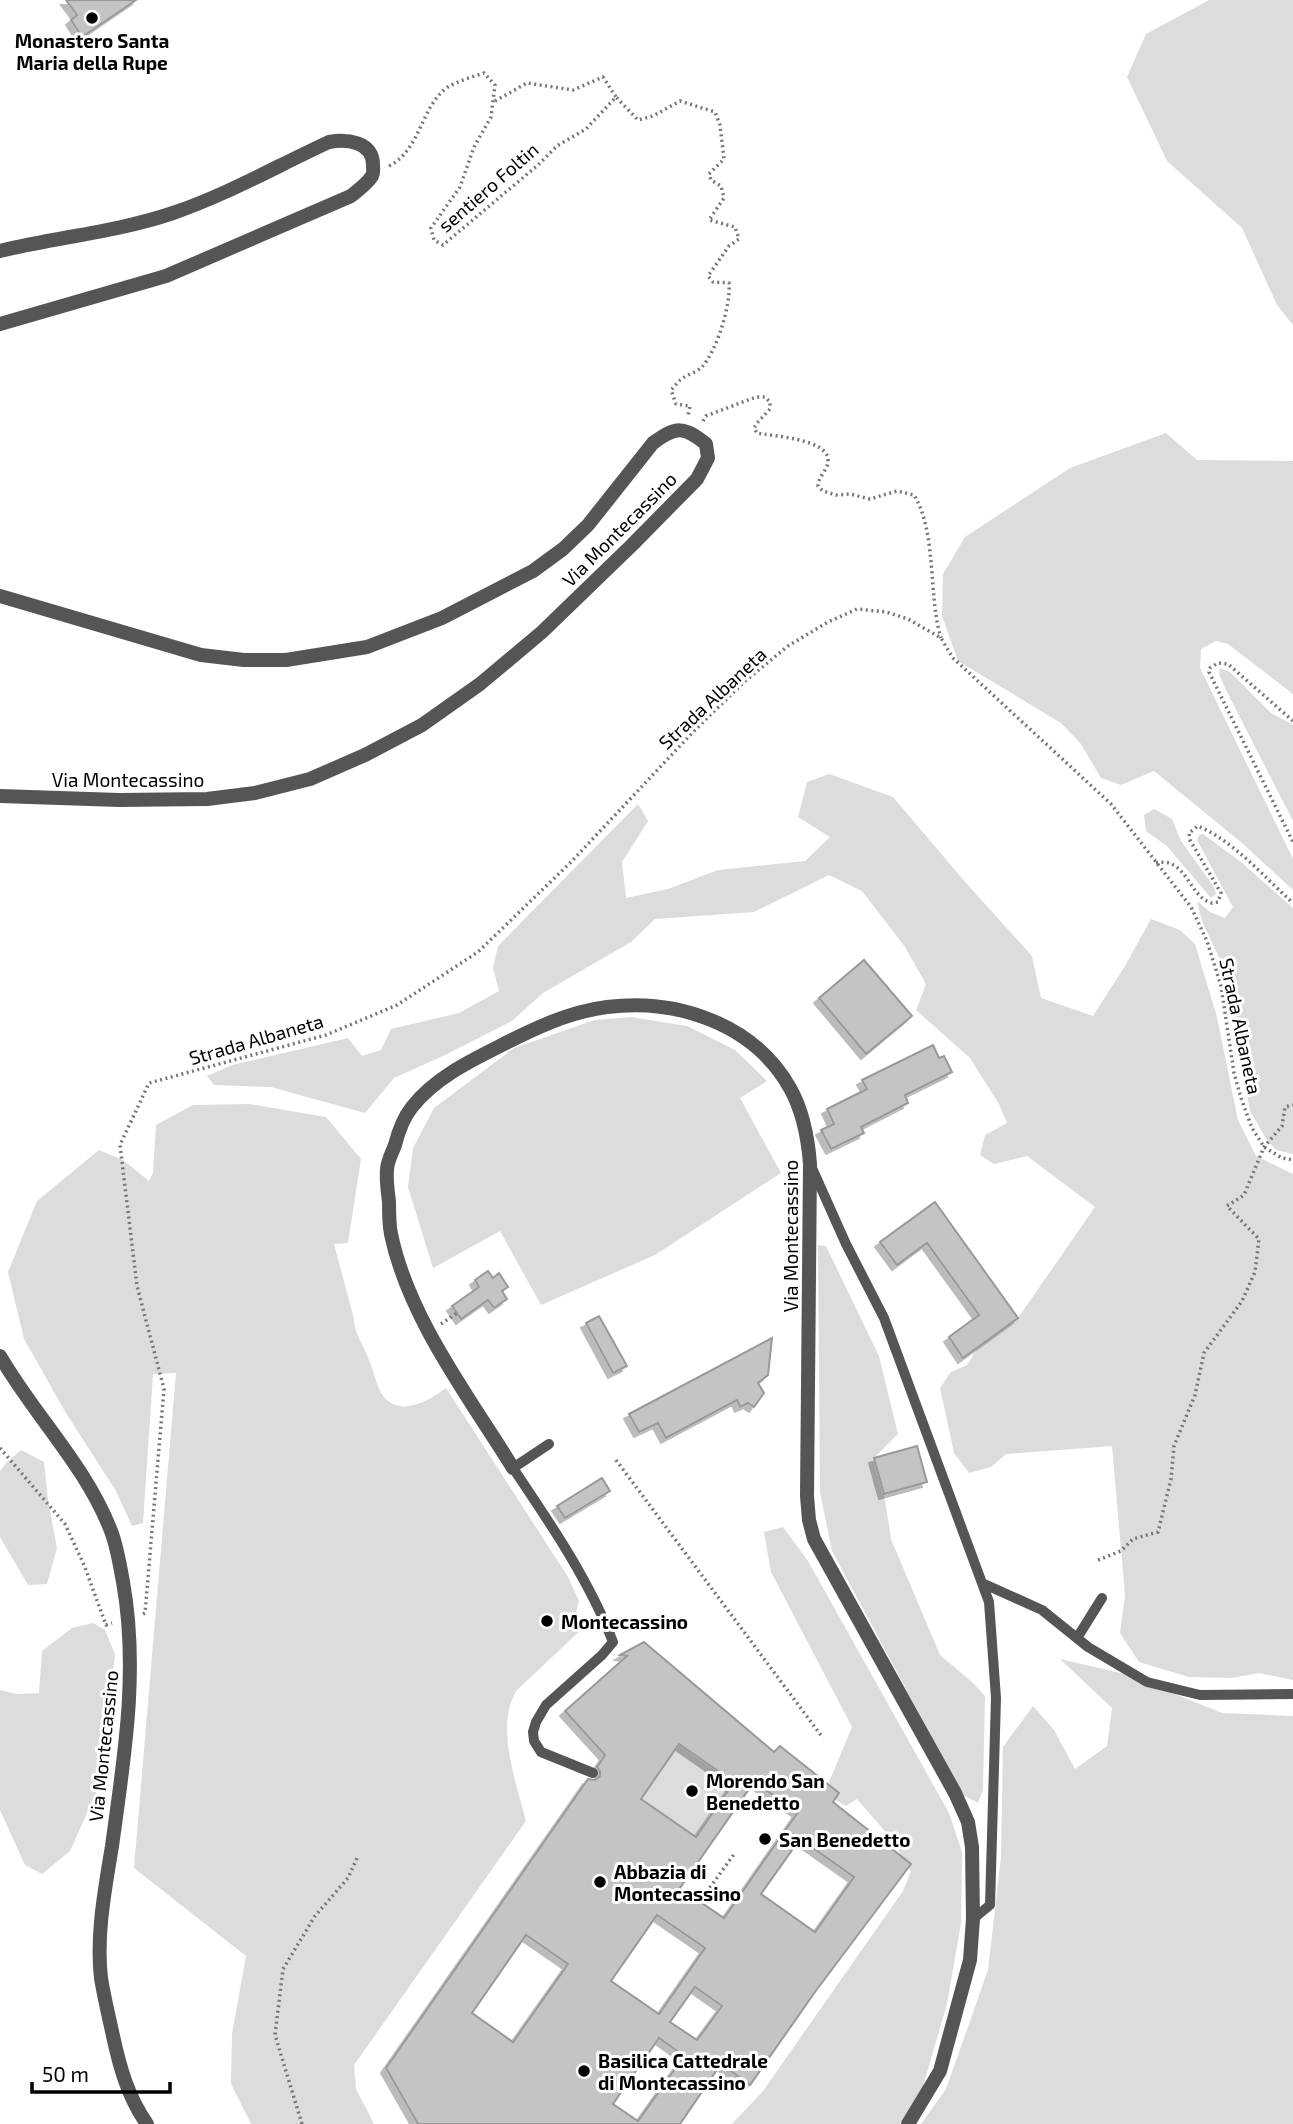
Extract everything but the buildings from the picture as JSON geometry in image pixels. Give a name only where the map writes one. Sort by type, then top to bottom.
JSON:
[{"type":"street","points":[[0,251],[131,225],[173,213],[329,142],[356,142],[366,149],[373,159],[373,174],[351,196],[166,276],[0,324]]},
{"type":"street","name":"Via Montecassino","points":[[0,596],[201,654],[244,660],[286,660],[367,647],[442,618],[533,571],[563,549],[588,525],[653,443],[666,433],[698,428],[706,444],[708,458],[697,479],[542,632],[480,684],[422,725],[365,755],[310,779],[255,793],[206,799],[119,800],[0,796]]},
{"type":"street","name":"Via Montecassino","points":[[513,1468],[427,1329],[404,1279],[390,1233],[387,1170],[398,1135],[411,1107],[444,1077],[542,1025],[580,1012],[606,1007],[667,1006],[687,1011],[734,1032],[757,1047],[790,1088],[799,1107],[808,1139],[810,1164],[808,1520],[814,1539],[955,1793],[968,1822],[972,1847],[973,1919],[970,1960],[940,2071],[908,2124]]},
{"type":"street","name":"Via Montecassino","points":[[0,1356],[95,1498],[111,1532],[123,1581],[131,1636],[131,1694],[104,1902],[101,1979],[119,2064],[132,2101],[147,2124]]},
{"type":"lane","points":[[810,1164],[846,1244],[884,1318],[989,1602],[996,1698],[990,1905],[973,1919]]},
{"type":"lane","points":[[549,1444],[513,1468],[552,1525],[605,1622],[613,1642],[546,1705],[536,1722],[534,1741],[541,1752],[593,1773]]},
{"type":"lane","points":[[982,1583],[1042,1610],[1088,1647],[1147,1682],[1200,1695],[1293,1694]]},
{"type":"lane","points":[[1077,1638],[1102,1598]]},
{"type":"path","points":[[373,174],[401,160],[432,105],[446,88],[484,73],[495,85],[494,102]]},
{"type":"path","points":[[494,102],[527,82],[573,90],[603,77],[616,97],[638,120],[653,116],[680,101],[715,112],[724,159],[709,174],[711,180],[721,186],[724,198],[709,220],[735,227],[739,239],[729,246],[708,276],[713,282],[730,283],[730,295],[721,328],[701,368],[682,378],[671,390],[676,404],[691,406],[688,416],[698,428],[706,416],[756,397],[765,397],[770,402],[770,409],[754,428],[757,433],[793,438],[810,443],[824,452],[828,463],[818,480],[822,491],[870,499],[897,491],[914,495],[920,505],[925,526],[934,586],[935,619],[941,638]]},
{"type":"path","name":"sentiero Foltin","points":[[494,102],[491,117],[474,147],[460,187],[432,228],[434,240],[443,245],[557,146],[586,130],[616,97]]},
{"type":"path","name":"Strada Albaneta","points":[[128,1617],[145,1614],[164,1389],[138,1286],[120,1145],[149,1083],[326,1035],[397,1005],[478,952],[570,862],[744,682],[788,646],[828,622],[857,609],[886,612],[908,619],[941,638],[953,658],[1111,804],[1191,907],[1207,941],[1221,986],[1230,1031],[1234,1073],[1241,1098],[1252,1128],[1264,1147]]},
{"type":"path","points":[[1293,721],[1228,664],[1218,663],[1210,668],[1209,672],[1293,842]]},
{"type":"path","points":[[1156,863],[1162,861],[1178,866],[1200,897],[1206,902],[1218,902],[1221,893],[1190,840],[1189,833],[1198,826],[1210,831],[1239,852],[1293,903]]},
{"type":"path","points":[[1098,1560],[1121,1552],[1133,1539],[1158,1532],[1171,1479],[1174,1446],[1195,1395],[1204,1353],[1242,1301],[1255,1272],[1259,1238],[1227,1206],[1244,1195],[1264,1147],[1282,1126],[1285,1107],[1293,1105]]},
{"type":"path","points":[[1264,1147],[1282,1158],[1293,1160]]},
{"type":"path","points":[[0,1448],[65,1524],[84,1565],[106,1625],[128,1617]]},
{"type":"path","points":[[616,1460],[823,1738]]},
{"type":"path","points":[[700,1901],[736,1853]]},
{"type":"path","points":[[302,2124],[275,2035],[283,1969],[315,1916],[348,1878],[356,1858]]},
{"type":"shaded area","points":[[1209,0],[1293,0],[1293,325],[1277,305],[1242,228],[1167,161],[1127,77],[1146,34]]},
{"type":"shaded area","points":[[1166,433],[1197,460],[1293,461],[1293,694],[1228,644],[1216,641],[1201,649],[1200,668],[1293,859],[1293,890],[1242,843],[1154,771],[1121,785],[1101,778],[1081,744],[1061,723],[958,661],[942,616],[943,574],[965,537],[1070,468]]},
{"type":"shaded area","points":[[1220,668],[1230,672],[1271,713],[1293,725],[1293,821],[1226,690],[1219,674]]},
{"type":"shaded area","points":[[829,774],[893,797],[1032,956],[1041,998],[1093,1016],[1151,919],[1180,930],[1195,944],[1217,1017],[1238,1120],[1256,1156],[1293,1174],[1293,1680],[1259,1673],[1232,1678],[1189,1677],[1139,1662],[1120,1633],[1125,1595],[1112,1446],[1006,1454],[991,1467],[969,1473],[954,1453],[940,1388],[951,1372],[967,1365],[979,1346],[1018,1318],[1095,1207],[1027,1156],[994,1164],[980,1155],[985,1135],[1007,1123],[999,1104],[970,1058],[916,1010],[926,984],[905,947],[862,891],[829,875],[754,912],[655,919],[631,942],[543,993],[512,1021],[394,1078],[365,1113],[271,1087],[214,1085],[207,1076],[232,1065],[348,1038],[362,1056],[381,1050],[391,1029],[459,1013],[499,991],[493,968],[498,946],[638,804],[648,821],[622,862],[626,898],[668,889],[718,870],[805,861],[830,837],[798,817],[807,782]]},
{"type":"shaded area","points":[[1154,809],[1172,819],[1181,841],[1214,887],[1216,894],[1211,898],[1167,846],[1146,831],[1144,815]]},
{"type":"shaded area","points":[[1203,834],[1241,862],[1293,908],[1293,1154],[1276,1150],[1250,1111],[1227,975],[1202,921],[1197,901],[1210,912],[1225,918],[1233,907],[1197,840],[1199,835]]},
{"type":"shaded area","points":[[631,1017],[687,1026],[735,1050],[767,1081],[740,1098],[781,1173],[655,1255],[541,1305],[500,1231],[433,1268],[408,1187],[413,1148],[434,1108],[514,1048],[595,1020]]},
{"type":"shaded area","points":[[249,1104],[326,1117],[361,1159],[348,1243],[334,1244],[356,1329],[381,1393],[390,1402],[406,1406],[424,1402],[446,1388],[568,1577],[579,1601],[576,1613],[584,1627],[517,1690],[510,1704],[507,1720],[509,1755],[526,1821],[354,2065],[356,2089],[374,2124],[251,2124],[231,2084],[232,2034],[246,1956],[134,1868],[176,1373],[153,1374],[143,1523],[132,1526],[116,1491],[66,1413],[24,1339],[8,1272],[37,1201],[99,1150],[123,1160],[149,1181],[153,1173],[156,1125],[193,1105]]},
{"type":"shaded area","points":[[818,1245],[826,1246],[879,1356],[898,1434],[874,1458],[884,1494],[891,1539],[940,1655],[985,1696],[983,1790],[978,1803],[963,1795],[832,1551],[820,1492]]},
{"type":"shaded area","points":[[21,1450],[44,1462],[57,1548],[47,1584],[28,1585],[0,1537],[0,1471]]},
{"type":"shaded area","points":[[783,1527],[808,1561],[949,1813],[962,1852],[961,1923],[947,2004],[921,2093],[900,2124],[732,2124],[763,2091],[903,1891],[911,1871],[890,1837],[857,1799],[846,1806],[835,1800],[829,1782],[852,1727],[771,1572],[764,1532]]},
{"type":"shaded area","points":[[93,1623],[105,1630],[115,1654],[101,1782],[70,1851],[42,1874],[25,1865],[0,1810],[0,1690],[17,1694],[39,1693],[42,1651],[72,1628]]},
{"type":"shaded area","points":[[1060,1659],[1125,1674],[1222,1713],[1293,1716],[1293,2124],[921,2124],[946,2089],[988,1970],[1001,1857],[1003,1747],[1033,1706],[1054,1730],[1075,1769],[1107,1746],[1112,1708]]},
{"type":"shaded area","points":[[679,1744],[734,1782],[696,1837],[641,1799]]},
{"type":"place","name":"Monastero Santa Maria della Rupe","points":[[92,18]]},
{"type":"place","name":"Montecassino","points":[[547,1621]]},
{"type":"place","name":"Morendo San Benedetto","points":[[692,1791]]},
{"type":"place","name":"San Benedetto","points":[[765,1839]]},
{"type":"place","name":"Abbazia di Montecassino","points":[[600,1882]]},
{"type":"place","name":"Basilica Cattedrale di Montecassino","points":[[584,2071]]}]
